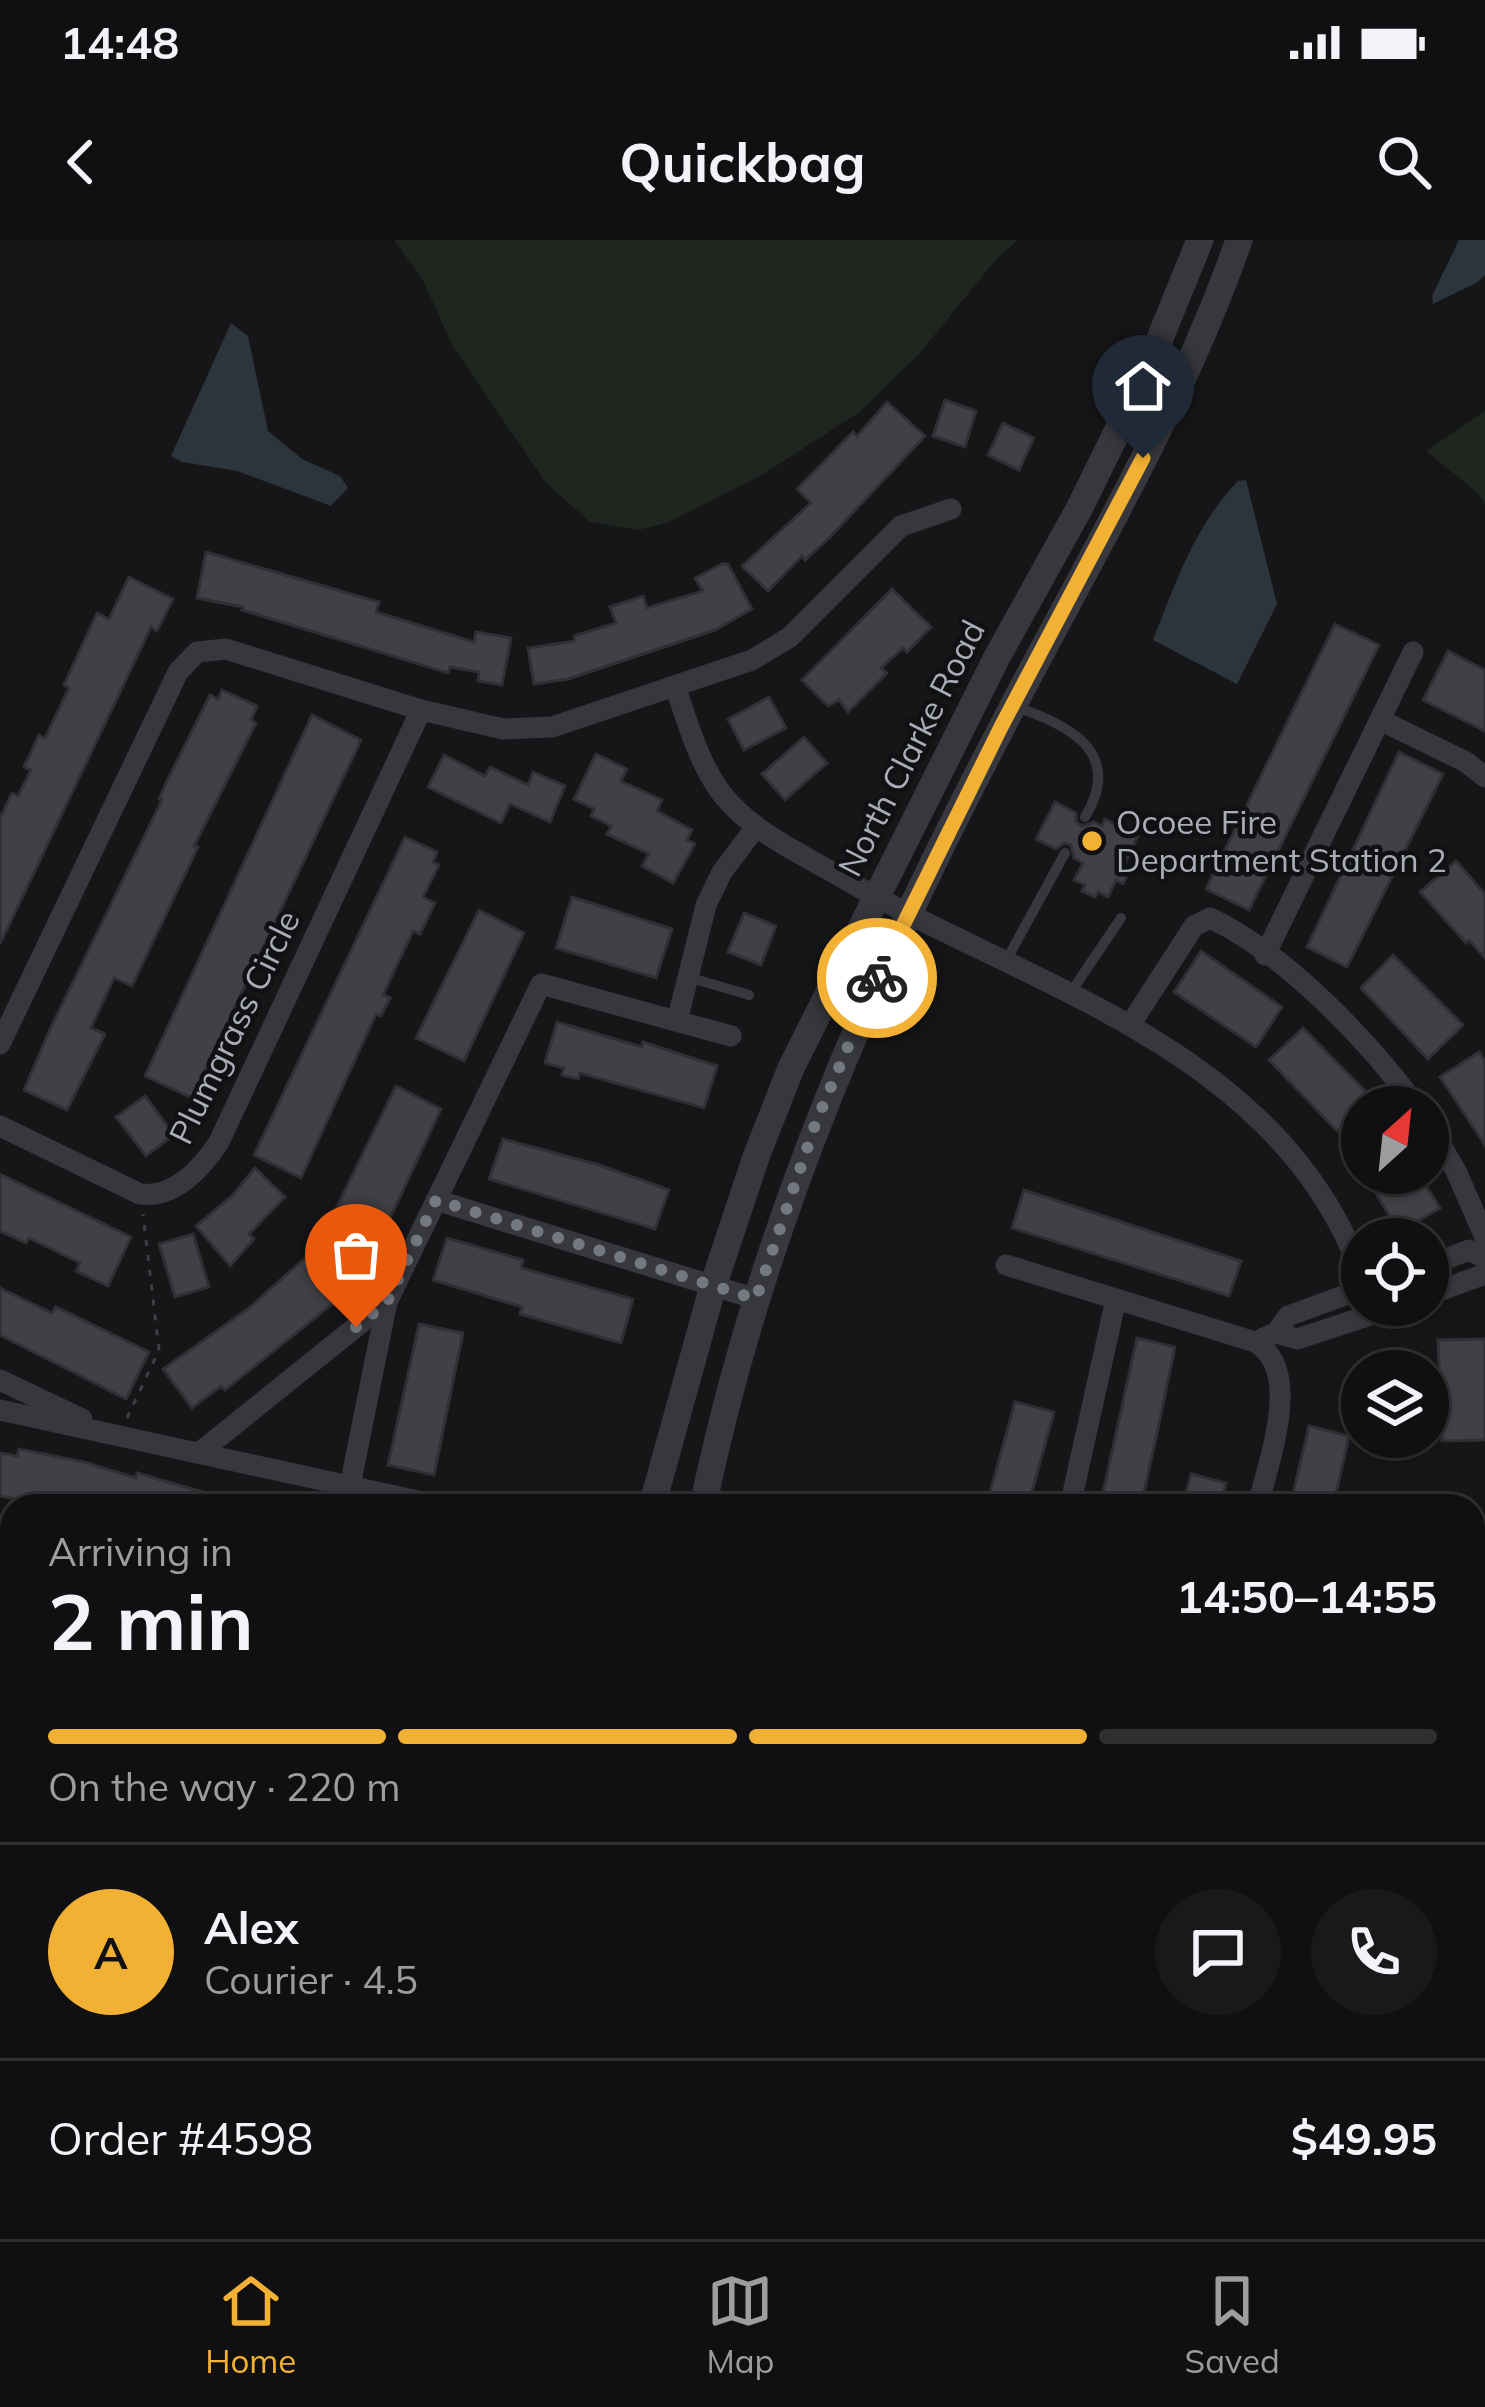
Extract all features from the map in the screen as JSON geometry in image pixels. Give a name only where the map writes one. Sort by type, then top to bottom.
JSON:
[{"type":"street","name":"North Clarke Road","points":[[655,1494],[713,1286],[791,1068],[997,657],[1078,509],[1144,375],[1199,240]]},
{"type":"street","points":[[706,1494],[756,1299],[816,1122],[907,914],[1112,523],[1213,315],[1238,240]]},
{"type":"street","points":[[0,1044],[178,672],[197,652],[226,649],[421,710],[503,729],[552,727],[752,660],[790,638],[901,526],[951,509]]},
{"type":"street","points":[[1265,955],[1414,652]]},
{"type":"street","points":[[675,686],[700,758],[723,795],[756,827],[874,897],[1130,1025],[1201,1069],[1270,1131],[1325,1203],[1341,1235]]},
{"type":"street","name":"Plumgrass Circle","points":[[140,1194],[154,1196],[202,1169],[219,1142],[421,710]]},
{"type":"street","points":[[1380,721],[1466,762],[1485,777]]},
{"type":"street","points":[[677,1021],[706,905],[722,872],[756,827]]},
{"type":"street","points":[[1130,1025],[1194,926],[1204,918],[1215,920],[1339,1015],[1401,1086]]},
{"type":"street","points":[[350,1486],[387,1302],[541,984],[731,1036]]},
{"type":"street","points":[[0,1126],[140,1194]]},
{"type":"street","points":[[1449,1159],[1485,1237]]},
{"type":"street","points":[[436,1200],[756,1299]]},
{"type":"street","points":[[1449,1258],[1469,1250],[1485,1258]]},
{"type":"street","points":[[1006,1265],[1265,1337],[1297,1339],[1342,1326]]},
{"type":"street","points":[[1449,1287],[1485,1274]]},
{"type":"street","points":[[1265,1337],[1288,1316],[1341,1296]]},
{"type":"street","points":[[1073,1494],[1116,1299]]},
{"type":"street","points":[[199,1453],[387,1302]]},
{"type":"street","points":[[1311,1307],[1320,1331]]},
{"type":"street","points":[[1261,1494],[1281,1396],[1274,1356],[1265,1337]]},
{"type":"street","points":[[0,1380],[199,1453],[386,1494]]},
{"type":"street","points":[[0,1410],[121,1426]]},
{"type":"lane","points":[[1013,706],[1072,729],[1083,744],[1096,766],[1099,787],[1085,817]]},
{"type":"lane","points":[[1005,963],[1065,853]]},
{"type":"lane","points":[[1069,994],[1120,918]]},
{"type":"lane","points":[[688,977],[749,995]]},
{"type":"path","points":[[121,1426],[159,1350],[140,1194]]},
{"type":"shaded area","points":[[394,240],[1018,240],[998,257],[920,353],[861,411],[762,475],[667,523],[638,530],[590,522],[546,483],[452,345],[423,280]]},
{"type":"shaded area","points":[[1459,240],[1485,240],[1485,275],[1433,304],[1432,296]]},
{"type":"shaded area","points":[[231,323],[248,336],[268,431],[302,459],[340,476],[348,488],[331,506],[237,471],[171,456]]},
{"type":"shaded area","points":[[1485,411],[1485,504],[1426,451]]},
{"type":"shaded area","points":[[1246,480],[1277,604],[1237,684],[1153,640],[1178,576],[1209,517],[1238,481]]},
{"type":"building","points":[[945,400],[976,411],[965,447],[933,436]]},
{"type":"building","points":[[887,402],[925,436],[830,537],[805,560],[802,556],[768,591],[742,566],[811,503],[797,489]]},
{"type":"building","points":[[1003,423],[1034,438],[1019,470],[988,455]]},
{"type":"building","points":[[206,552],[379,602],[376,612],[474,642],[476,632],[511,638],[502,685],[478,681],[479,672],[450,667],[448,673],[243,607],[197,598]]},
{"type":"building","points":[[728,564],[752,609],[715,630],[568,679],[534,684],[528,648],[575,641],[574,636],[616,623],[610,607],[643,596],[647,608],[703,591],[695,578]]},
{"type":"building","points":[[129,577],[173,599],[157,631],[151,627],[0,944],[0,818],[31,770],[24,767],[39,735],[45,738],[69,688],[64,685],[97,613],[109,619]]},
{"type":"building","points":[[892,589],[931,627],[907,652],[903,648],[881,668],[887,673],[848,712],[839,700],[828,706],[802,680]]},
{"type":"building","points":[[1335,624],[1379,645],[1249,910],[1206,889]]},
{"type":"building","points":[[1448,651],[1485,670],[1485,731],[1423,700]]},
{"type":"building","points":[[222,690],[257,706],[251,720],[256,723],[194,846],[198,847],[132,986],[114,978],[91,1028],[105,1034],[67,1110],[24,1090],[168,779],[210,695],[218,699]]},
{"type":"building","points":[[769,697],[786,728],[744,750],[728,719]]},
{"type":"building","points":[[312,715],[361,740],[192,1098],[145,1076]]},
{"type":"building","points":[[804,737],[827,763],[785,800],[762,774]]},
{"type":"building","points":[[1399,752],[1443,774],[1347,967],[1307,947]]},
{"type":"building","points":[[596,754],[627,769],[621,781],[662,800],[657,811],[692,830],[687,840],[695,844],[673,883],[642,866],[649,854],[607,834],[611,826],[591,816],[594,809],[574,799]]},
{"type":"building","points":[[444,755],[485,776],[490,767],[528,785],[533,772],[565,786],[550,822],[510,804],[501,823],[428,787]]},
{"type":"building","points":[[1055,802],[1076,813],[1076,822],[1082,826],[1094,822],[1102,826],[1105,819],[1138,836],[1123,867],[1130,870],[1123,884],[1116,880],[1108,897],[1082,891],[1085,885],[1074,880],[1083,863],[1074,858],[1071,845],[1064,843],[1056,849],[1036,839]]},
{"type":"building","points":[[405,837],[437,852],[433,862],[439,865],[423,897],[435,903],[420,934],[413,931],[383,995],[390,998],[381,1016],[376,1014],[301,1178],[254,1155]]},
{"type":"building","points":[[1456,861],[1485,894],[1485,958],[1420,892]]},
{"type":"building","points":[[572,897],[672,929],[656,978],[556,948]]},
{"type":"building","points":[[479,910],[524,933],[464,1061],[416,1038]]},
{"type":"building","points":[[744,913],[776,926],[761,965],[728,952]]},
{"type":"building","points":[[1201,951],[1282,1007],[1256,1047],[1174,992]]},
{"type":"building","points":[[1393,955],[1463,1025],[1428,1059],[1361,988]]},
{"type":"building","points":[[557,1022],[717,1066],[704,1108],[580,1073],[578,1079],[562,1075],[564,1068],[545,1063]]},
{"type":"building","points":[[1303,1028],[1360,1086],[1341,1086],[1341,1127],[1337,1131],[1269,1060]]},
{"type":"building","points":[[1479,1052],[1485,1061],[1485,1145],[1449,1086],[1440,1077]]},
{"type":"building","points":[[396,1086],[441,1109],[370,1261],[322,1237]]},
{"type":"building","points":[[145,1096],[174,1135],[146,1156],[116,1117]]},
{"type":"building","points":[[503,1139],[669,1190],[655,1229],[489,1179]]},
{"type":"building","points":[[255,1168],[285,1197],[249,1234],[254,1239],[230,1266],[196,1226],[233,1195]]},
{"type":"building","points":[[0,1174],[131,1237],[108,1286],[76,1271],[80,1263],[29,1238],[26,1243],[0,1231]]},
{"type":"building","points":[[1024,1190],[1241,1261],[1229,1296],[1012,1228]]},
{"type":"building","points":[[1376,1194],[1431,1194],[1440,1208],[1423,1218],[1391,1218]]},
{"type":"building","points":[[193,1234],[209,1287],[175,1297],[159,1244]]},
{"type":"building","points":[[447,1238],[523,1260],[521,1268],[633,1299],[621,1343],[520,1314],[522,1307],[433,1280]]},
{"type":"building","points":[[315,1249],[351,1289],[225,1390],[221,1386],[192,1408],[163,1369],[249,1308]]},
{"type":"building","points":[[0,1288],[52,1313],[56,1307],[149,1352],[126,1399],[0,1335]]},
{"type":"building","points":[[419,1324],[463,1333],[434,1475],[388,1465]]},
{"type":"building","points":[[1137,1338],[1175,1347],[1144,1494],[1103,1494]]},
{"type":"building","points":[[1485,1339],[1485,1440],[1449,1441],[1449,1350],[1438,1350],[1438,1340]]},
{"type":"building","points":[[1015,1402],[1054,1412],[1031,1494],[989,1494]]},
{"type":"building","points":[[1309,1426],[1341,1434],[1344,1458],[1336,1494],[1293,1494]]},
{"type":"building","points":[[19,1449],[136,1478],[137,1473],[210,1494],[0,1494],[0,1453],[17,1456]]},
{"type":"building","points":[[1191,1474],[1226,1483],[1223,1494],[1186,1494]]},
{"type":"way so far","points":[[356,1327],[387,1302],[436,1200],[756,1299],[816,1122],[877,978]]},
{"type":"place","name":"Ocoee Fire Department Station 2","points":[[1092,841]]},
{"type":"route","points":[[877,978],[1001,727],[1143,458]]}]
